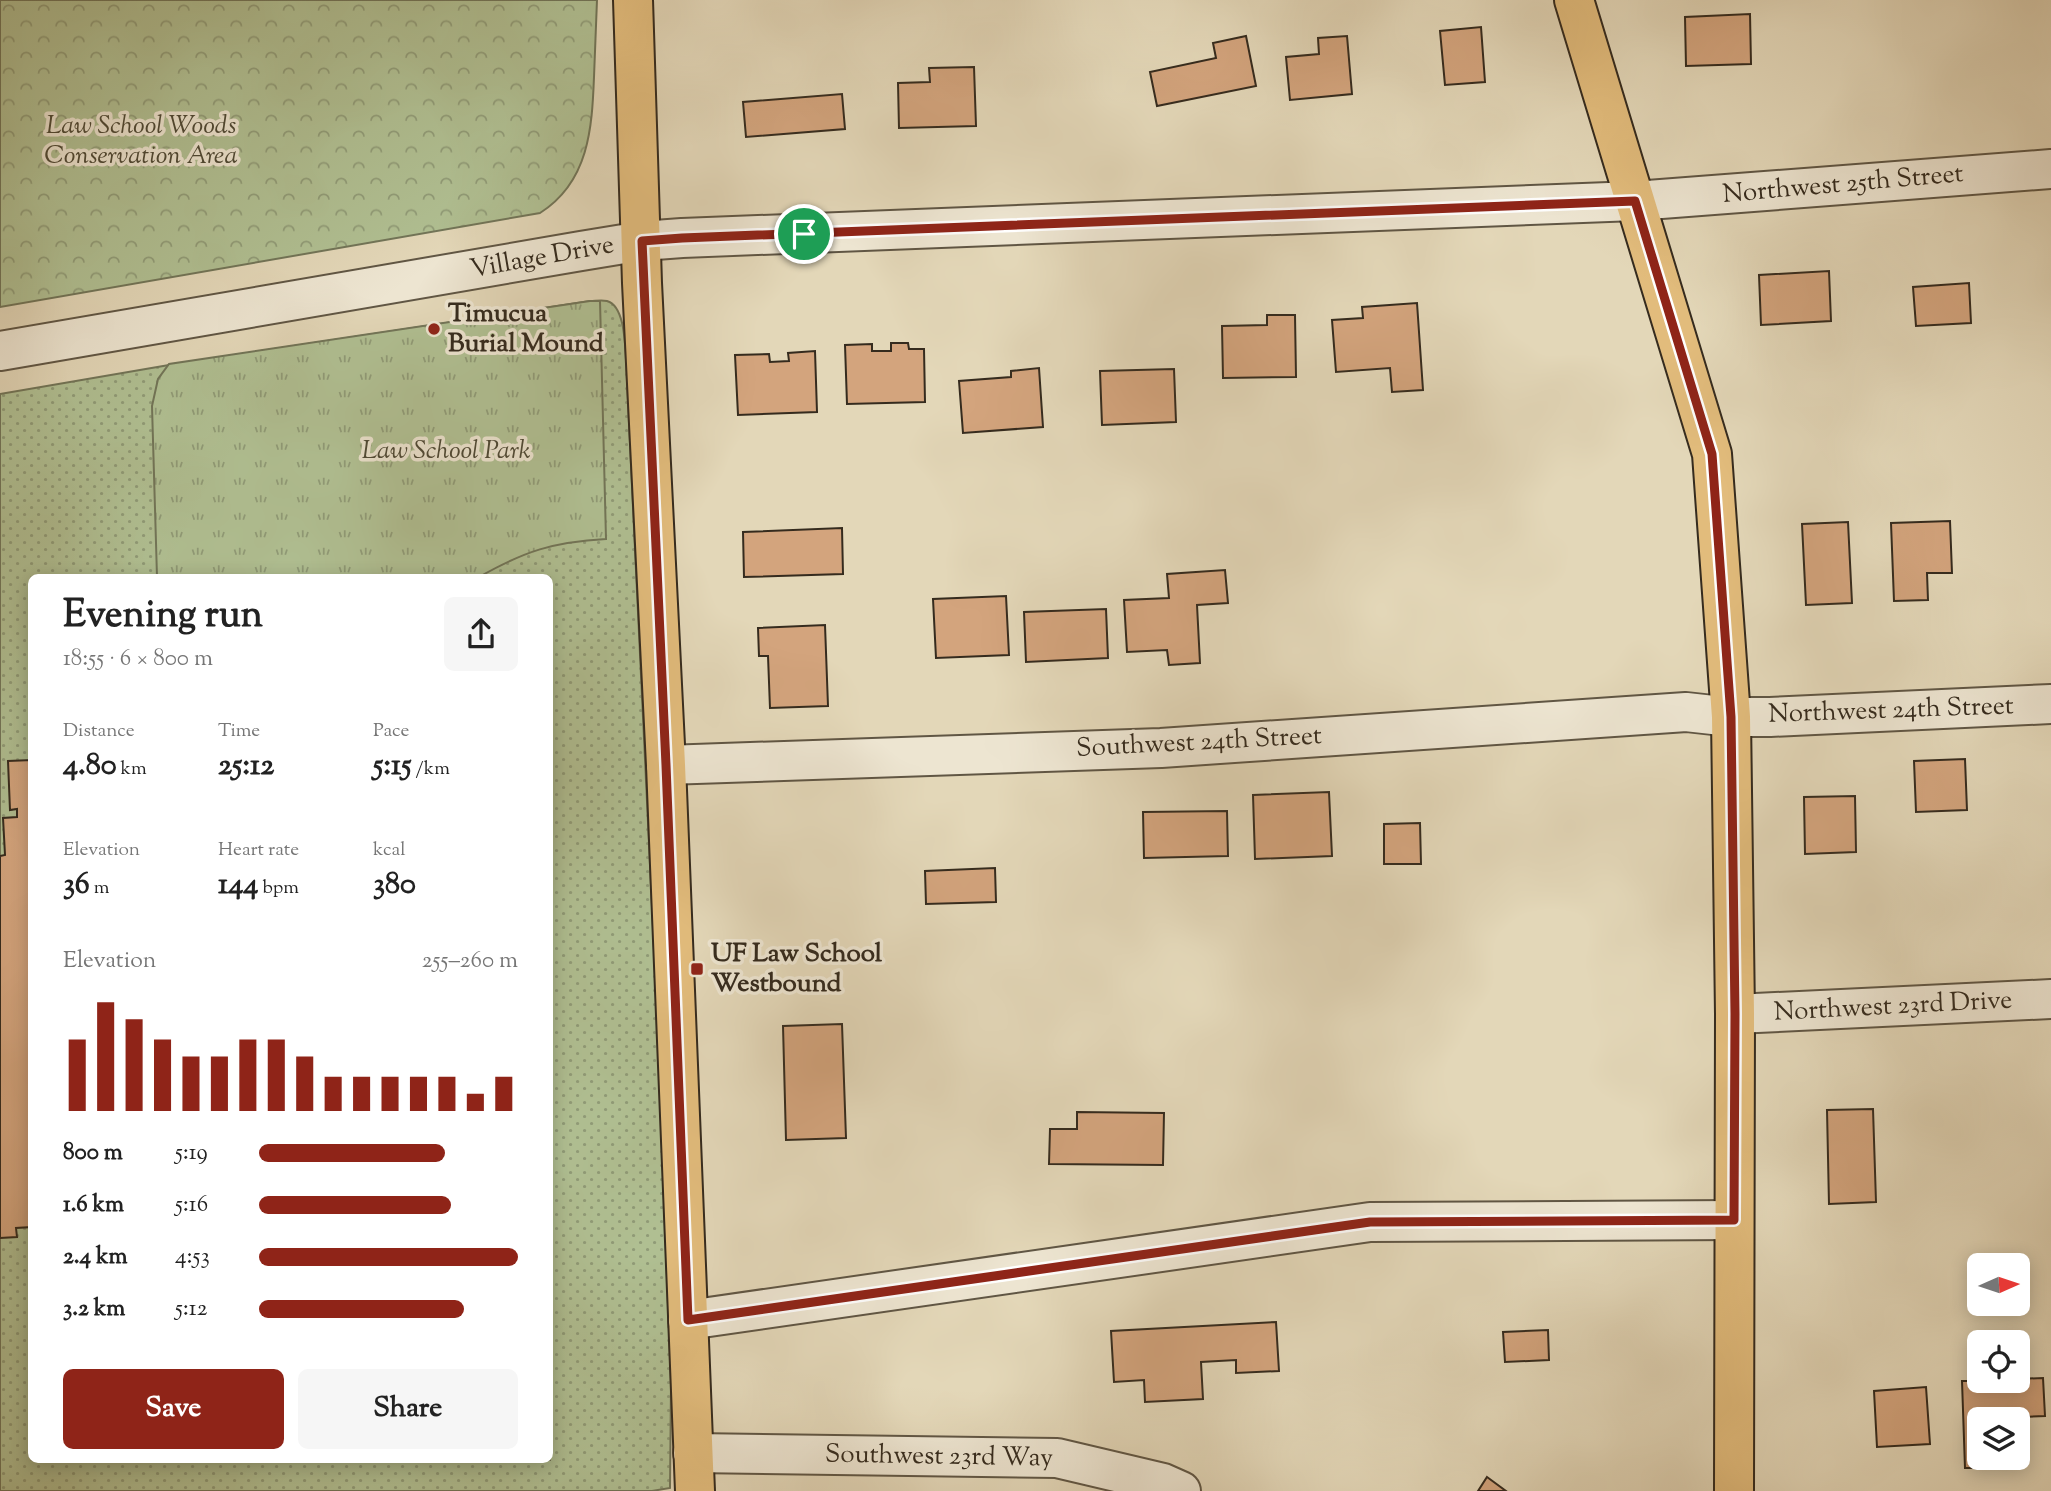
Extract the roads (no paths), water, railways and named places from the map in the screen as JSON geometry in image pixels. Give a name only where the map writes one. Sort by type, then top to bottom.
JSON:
[{"type":"main road","points":[[633,0],[695,1491]]},
{"type":"main road","points":[[1574,0],[1712,454],[1731,717],[1735,1014],[1734,1491]]},
{"type":"street","name":"Northwest 25th Street","points":[[1635,201],[2051,169]]},
{"type":"street","name":"Village Drive","points":[[0,351],[642,241],[1635,201]]},
{"type":"street","name":"Northwest 24th Street","points":[[1731,717],[2051,704]]},
{"type":"street","name":"Southwest 24th Street","points":[[666,765],[1161,748],[1686,712],[1731,717]]},
{"type":"street","name":"Northwest 23rd Drive","points":[[1735,1014],[2051,999]]},
{"type":"street","points":[[688,1320],[1370,1222],[1734,1220]]},
{"type":"street","name":"Southwest 23rd Way","points":[[693,1453],[1057,1458],[1163,1483],[1181,1491]]},
{"type":"place","name":"Timucua Burial Mound","points":[[434,329]]},
{"type":"place","name":"UF Law School Westbound","points":[[697,969]]},
{"type":"park label","name":"Law School Woods Conservation Area","points":[[141,141]]},
{"type":"park label","name":"Law School Park","points":[[446,451]]}]
